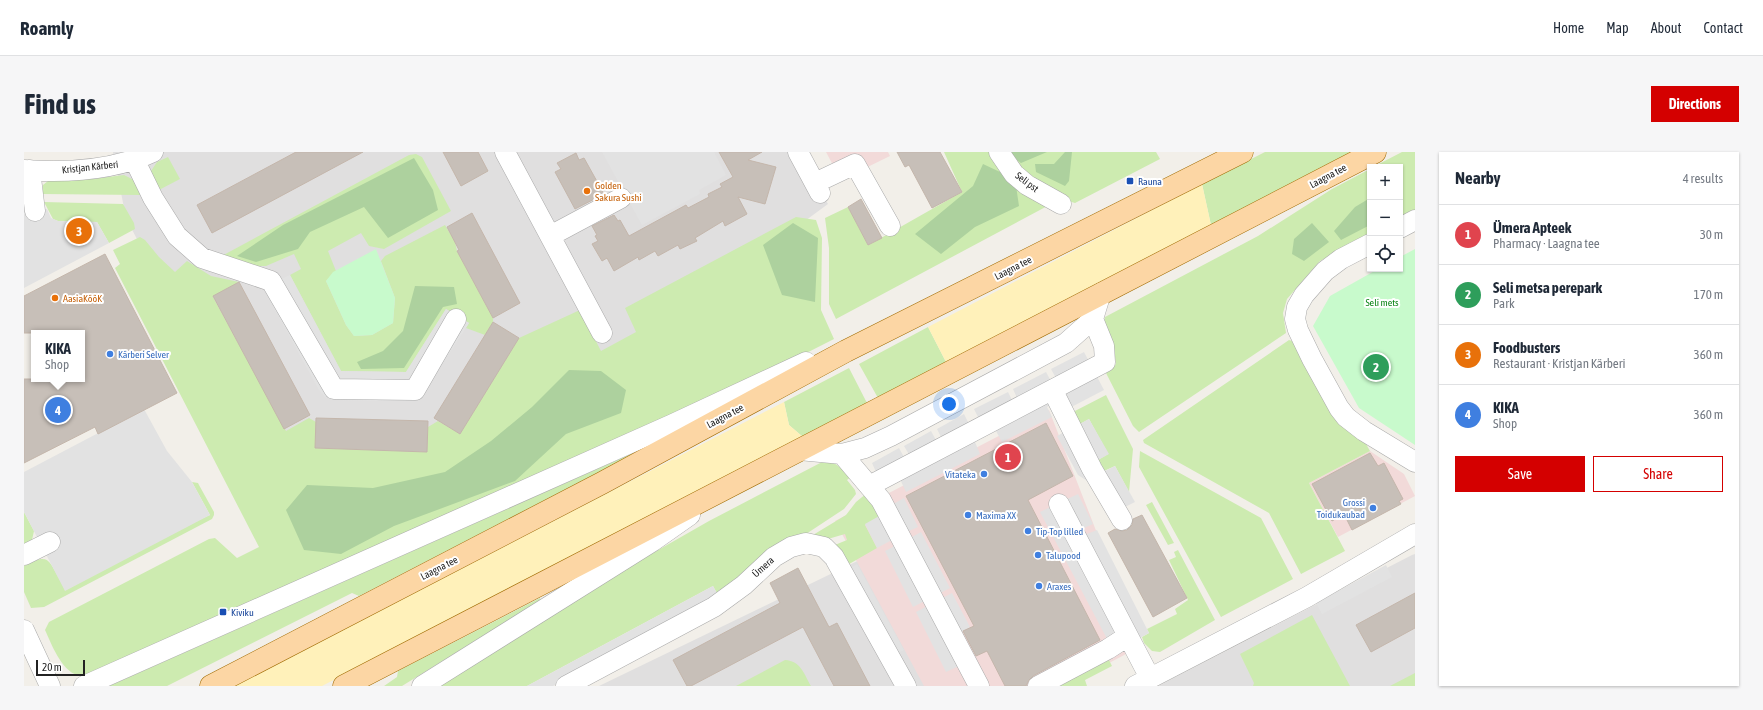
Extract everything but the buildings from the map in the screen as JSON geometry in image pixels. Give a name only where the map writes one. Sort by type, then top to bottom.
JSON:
[{"type":"main road","name":"Laagna tee","points":[[211,686],[602,483],[846,351],[1242,152]]},
{"type":"main road","name":"Laagna tee","points":[[344,686],[1374,152]]},
{"type":"street","name":"Kristjan Kärberi","points":[[27,170],[97,168],[135,160],[153,152]]},
{"type":"street","points":[[505,152],[602,333]]},
{"type":"street","points":[[798,152],[817,188],[851,158],[890,226]]},
{"type":"street","name":"Seli pst","points":[[999,152],[1014,174],[1022,181],[1062,204]]},
{"type":"street","points":[[135,160],[153,198],[177,236],[202,258],[271,281],[334,388],[415,390],[456,319]]},
{"type":"street","points":[[27,170],[35,211]]},
{"type":"street","points":[[550,236],[621,198]]},
{"type":"street","points":[[1403,226],[1415,220]]},
{"type":"street","points":[[1367,246],[1341,259],[1325,271],[1304,295],[1297,307],[1295,319],[1298,330],[1312,359],[1339,408],[1364,431],[1415,462]]},
{"type":"street","points":[[799,450],[842,454],[865,448],[1030,364],[1066,343],[1093,319],[1101,293]]},
{"type":"street","points":[[870,486],[1106,362],[1104,346],[1093,319]]},
{"type":"street","points":[[84,686],[673,424],[810,360],[846,351]]},
{"type":"street","points":[[1053,391],[1092,469],[1122,520]]},
{"type":"street","points":[[842,454],[881,500],[979,686]]},
{"type":"street","points":[[422,686],[653,541],[743,479]]},
{"type":"street","points":[[1059,504],[1128,636],[1142,682],[1307,597],[1415,534]]},
{"type":"street","points":[[24,555],[50,542]]},
{"type":"street","name":"Ümera","points":[[566,686],[714,607],[744,585],[774,557],[791,547],[806,542],[824,547],[834,557],[906,686]]},
{"type":"street","points":[[24,630],[50,686]]},
{"type":"street","points":[[1038,686],[1128,636]]},
{"type":"shaded area","points":[[113,152],[798,152],[828,204],[437,492],[259,473],[126,218]]},
{"type":"shaded area","points":[[602,152],[714,152],[726,175],[699,190],[700,194],[642,225]]},
{"type":"shaded area","points":[[826,152],[888,152],[890,156],[841,180]]},
{"type":"shaded area","points":[[47,209],[51,218],[58,221],[97,222],[109,243],[24,288],[24,210]]},
{"type":"shaded area","points":[[290,275],[341,371],[406,372],[446,309],[469,323],[421,397],[414,401],[333,400],[325,397],[319,390],[263,288]]},
{"type":"shaded area","points":[[1084,352],[1104,390],[1058,414],[1053,404],[1047,407],[1052,417],[1002,442],[996,431],[975,442],[980,454],[906,492],[899,477],[877,474],[872,463],[899,448],[905,459],[910,456],[904,446],[931,431],[937,442],[942,439],[937,429],[964,414],[970,426],[980,421],[974,409],[1008,392],[1013,402],[1018,400],[1013,389],[1046,372],[1052,383],[1057,380],[1051,369]]},
{"type":"shaded area","points":[[144,409],[167,451],[192,482],[210,515],[65,591],[24,512],[24,472]]},
{"type":"shaded area","points":[[1049,410],[1141,646],[1066,686],[924,686],[835,521]]},
{"type":"shaded area","points":[[1089,419],[1109,454],[1098,460],[1105,471],[1115,466],[1135,502],[1109,515],[1092,484],[1078,475],[1057,436]]},
{"type":"shaded area","points":[[1370,451],[1404,474],[1415,496],[1338,537],[1309,483]]},
{"type":"shaded area","points":[[1078,494],[1093,524],[1084,528],[1083,531],[1087,534],[1097,530],[1149,633],[1114,652],[1040,512]]},
{"type":"shaded area","points":[[904,498],[918,527],[909,531],[909,534],[912,537],[921,532],[950,588],[913,607],[885,551],[893,547],[893,542],[890,541],[877,548],[865,524],[881,515],[881,511]]},
{"type":"shaded area","points":[[876,552],[949,686],[599,686]]},
{"type":"shaded area","points":[[1415,554],[1415,686],[1158,686],[1412,555]]},
{"type":"shaded area","points":[[857,564],[904,650],[893,656],[846,570]]},
{"type":"shaded area","points":[[1386,565],[1392,577],[1322,614],[1316,603]]},
{"type":"shaded area","points":[[713,586],[719,597],[553,686],[527,686]]},
{"type":"shaded area","points":[[952,593],[970,627],[960,633],[974,659],[946,672],[916,612]]},
{"type":"green space","points":[[944,152],[991,152],[1053,203],[836,319],[829,304],[829,248],[825,218],[848,207],[868,245],[881,238],[962,192]]},
{"type":"green space","points":[[1003,152],[1156,152],[1160,159],[1075,203],[1058,198],[1028,183]]},
{"type":"green space","points":[[1006,152],[1047,152],[1021,163]]},
{"type":"green space","points":[[1065,152],[1072,152],[1069,181],[1065,186],[1036,172],[1035,164],[1054,164]]},
{"type":"green space","points":[[1265,152],[1351,152],[1211,225],[1202,184]]},
{"type":"green space","points":[[1402,152],[1415,152],[1415,210],[1403,216],[1403,164],[1379,164]]},
{"type":"green space","points":[[416,154],[422,157],[451,211],[384,249],[369,246],[361,233],[328,251],[336,271],[326,281],[346,325],[354,336],[372,335],[393,323],[395,298],[381,261],[385,256],[445,225],[455,242],[457,251],[493,318],[493,322],[485,335],[466,328],[469,323],[446,309],[406,372],[341,371],[290,275],[301,269],[294,254],[266,266],[256,266],[218,258],[409,155]]},
{"type":"green space","points":[[168,157],[180,179],[157,191],[151,171],[157,162]]},
{"type":"green space","points":[[414,158],[433,190],[438,210],[388,238],[364,207],[310,232],[298,249],[256,262],[237,256],[283,225]]},
{"type":"green space","points":[[983,164],[1015,179],[1019,206],[975,227],[941,254],[915,234],[973,186]]},
{"type":"green space","points":[[1367,171],[1367,236],[1320,261],[1287,299],[1283,313],[1286,333],[1139,432],[1133,426],[1106,373],[1116,364],[1114,349],[1103,327],[1105,317],[1258,236],[1332,189]]},
{"type":"green space","points":[[124,175],[134,180],[141,195],[42,194],[43,185],[48,181],[92,179]]},
{"type":"green space","points":[[1367,200],[1367,227],[1341,240],[1334,231],[1355,207]]},
{"type":"green space","points":[[44,202],[123,204],[134,223],[135,229],[109,243],[97,222],[58,221],[53,219]]},
{"type":"green space","points":[[796,217],[816,220],[822,238],[821,310],[834,339],[759,377],[86,675],[77,675],[71,672],[57,656],[45,630],[49,622],[209,539],[215,538],[237,558],[259,547],[115,268],[120,264],[113,250],[140,237],[145,240],[159,257],[175,272],[187,261],[211,276],[239,282],[213,297],[286,431],[309,418],[316,422],[316,448],[427,452],[428,427],[438,421],[460,434],[519,338],[580,310],[601,351],[636,332],[625,308]]},
{"type":"green space","points":[[793,223],[818,238],[815,302],[782,295],[763,245]]},
{"type":"green space","points":[[1312,223],[1329,242],[1304,261],[1292,254],[1294,239]]},
{"type":"green space","points":[[376,249],[395,298],[393,323],[372,335],[354,336],[346,325],[326,281],[333,272]]},
{"type":"green space","name":"Seli mets","points":[[1415,249],[1415,445],[1359,408],[1313,326],[1330,296],[1373,272],[1403,272],[1403,255]]},
{"type":"green space","points":[[415,286],[454,287],[457,304],[443,307],[404,368],[361,369],[357,362],[383,351],[403,331]]},
{"type":"green space","points":[[928,327],[946,362],[878,398],[859,364]]},
{"type":"green space","points":[[1289,340],[1292,341],[1334,417],[1345,429],[1366,444],[1370,451],[1309,483],[1345,551],[1301,574],[1269,513],[1144,443],[1143,440]]},
{"type":"green space","points":[[849,368],[867,403],[803,437],[789,425],[784,402]]},
{"type":"green space","points":[[569,370],[601,371],[626,390],[621,413],[566,434],[515,481],[394,526],[341,554],[304,550],[286,510],[307,485],[373,488],[445,472],[491,441],[532,407]]},
{"type":"green space","points":[[1106,395],[1133,449],[1129,492],[1115,466],[1104,471],[1098,460],[1108,454],[1089,419],[1080,424],[1073,412]]},
{"type":"green space","points":[[1140,451],[1261,518],[1293,579],[1221,617],[1139,467]]},
{"type":"green space","points":[[633,453],[634,454],[359,596],[352,593],[167,686],[109,686]]},
{"type":"green space","points":[[824,461],[834,463],[852,476],[847,480],[855,490],[856,494],[844,509],[803,536],[719,597],[713,586],[527,686],[435,686],[639,561],[709,521]]},
{"type":"green space","points":[[192,482],[198,483],[214,512],[212,519],[44,607],[31,608],[24,592],[24,566],[38,560],[46,560],[50,562],[60,580],[210,515]]},
{"type":"green space","points":[[867,493],[882,515],[865,525],[877,548],[844,567],[830,547],[847,540],[845,534],[821,541],[808,538],[846,515],[856,502]]},
{"type":"green space","points":[[1152,502],[1174,543],[1168,545],[1146,505]]},
{"type":"green space","points":[[24,512],[34,531],[32,540],[24,545]]},
{"type":"green space","points":[[1178,550],[1215,620],[1160,652],[1152,651],[1144,643],[1142,637],[1149,633],[1147,629],[1177,614],[1175,609],[1188,600],[1169,560],[1176,557],[1174,552]]},
{"type":"green space","points":[[540,598],[541,600],[402,686],[384,686],[397,677],[398,671]]},
{"type":"green space","points":[[1312,615],[1350,686],[1253,686],[1254,683],[1240,654]]},
{"type":"green space","points":[[785,660],[795,663],[801,669],[811,686],[736,686]]},
{"type":"green space","points":[[1109,660],[1112,666],[1085,680],[1087,686],[1059,686]]},
{"type":"green space","points":[[1415,673],[1415,686],[1390,686]]},
{"type":"sand","points":[[1202,184],[1211,225],[946,362],[928,327]]},
{"type":"sand","points":[[784,402],[789,425],[803,437],[322,686],[234,686]]},
{"type":"place","name":"Rauna","points":[[1130,181]]},
{"type":"place","name":"Golden Sakura Sushi","points":[[587,191]]},
{"type":"place","name":"Foodbusters","points":[[79,231]]},
{"type":"place","name":"AasiaKööK","points":[[55,298]]},
{"type":"place","name":"Kärberi Selver","points":[[110,354]]},
{"type":"place","name":"Seli metsa perepark","points":[[1376,367]]},
{"type":"place","name":"KIKA","points":[[58,410]]},
{"type":"place","name":"Ümera Apteek","points":[[1008,457]]},
{"type":"place","name":"Vitateka","points":[[984,474]]},
{"type":"place","name":"Grossi Toidukaubad","points":[[1373,508]]},
{"type":"place","name":"Maxima XX","points":[[968,515]]},
{"type":"place","name":"Tip-Top lilled","points":[[1028,531]]},
{"type":"place","name":"Talupood","points":[[1038,555]]},
{"type":"place","name":"Araxes","points":[[1039,586]]},
{"type":"place","name":"Kiviku","points":[[223,612]]}]
